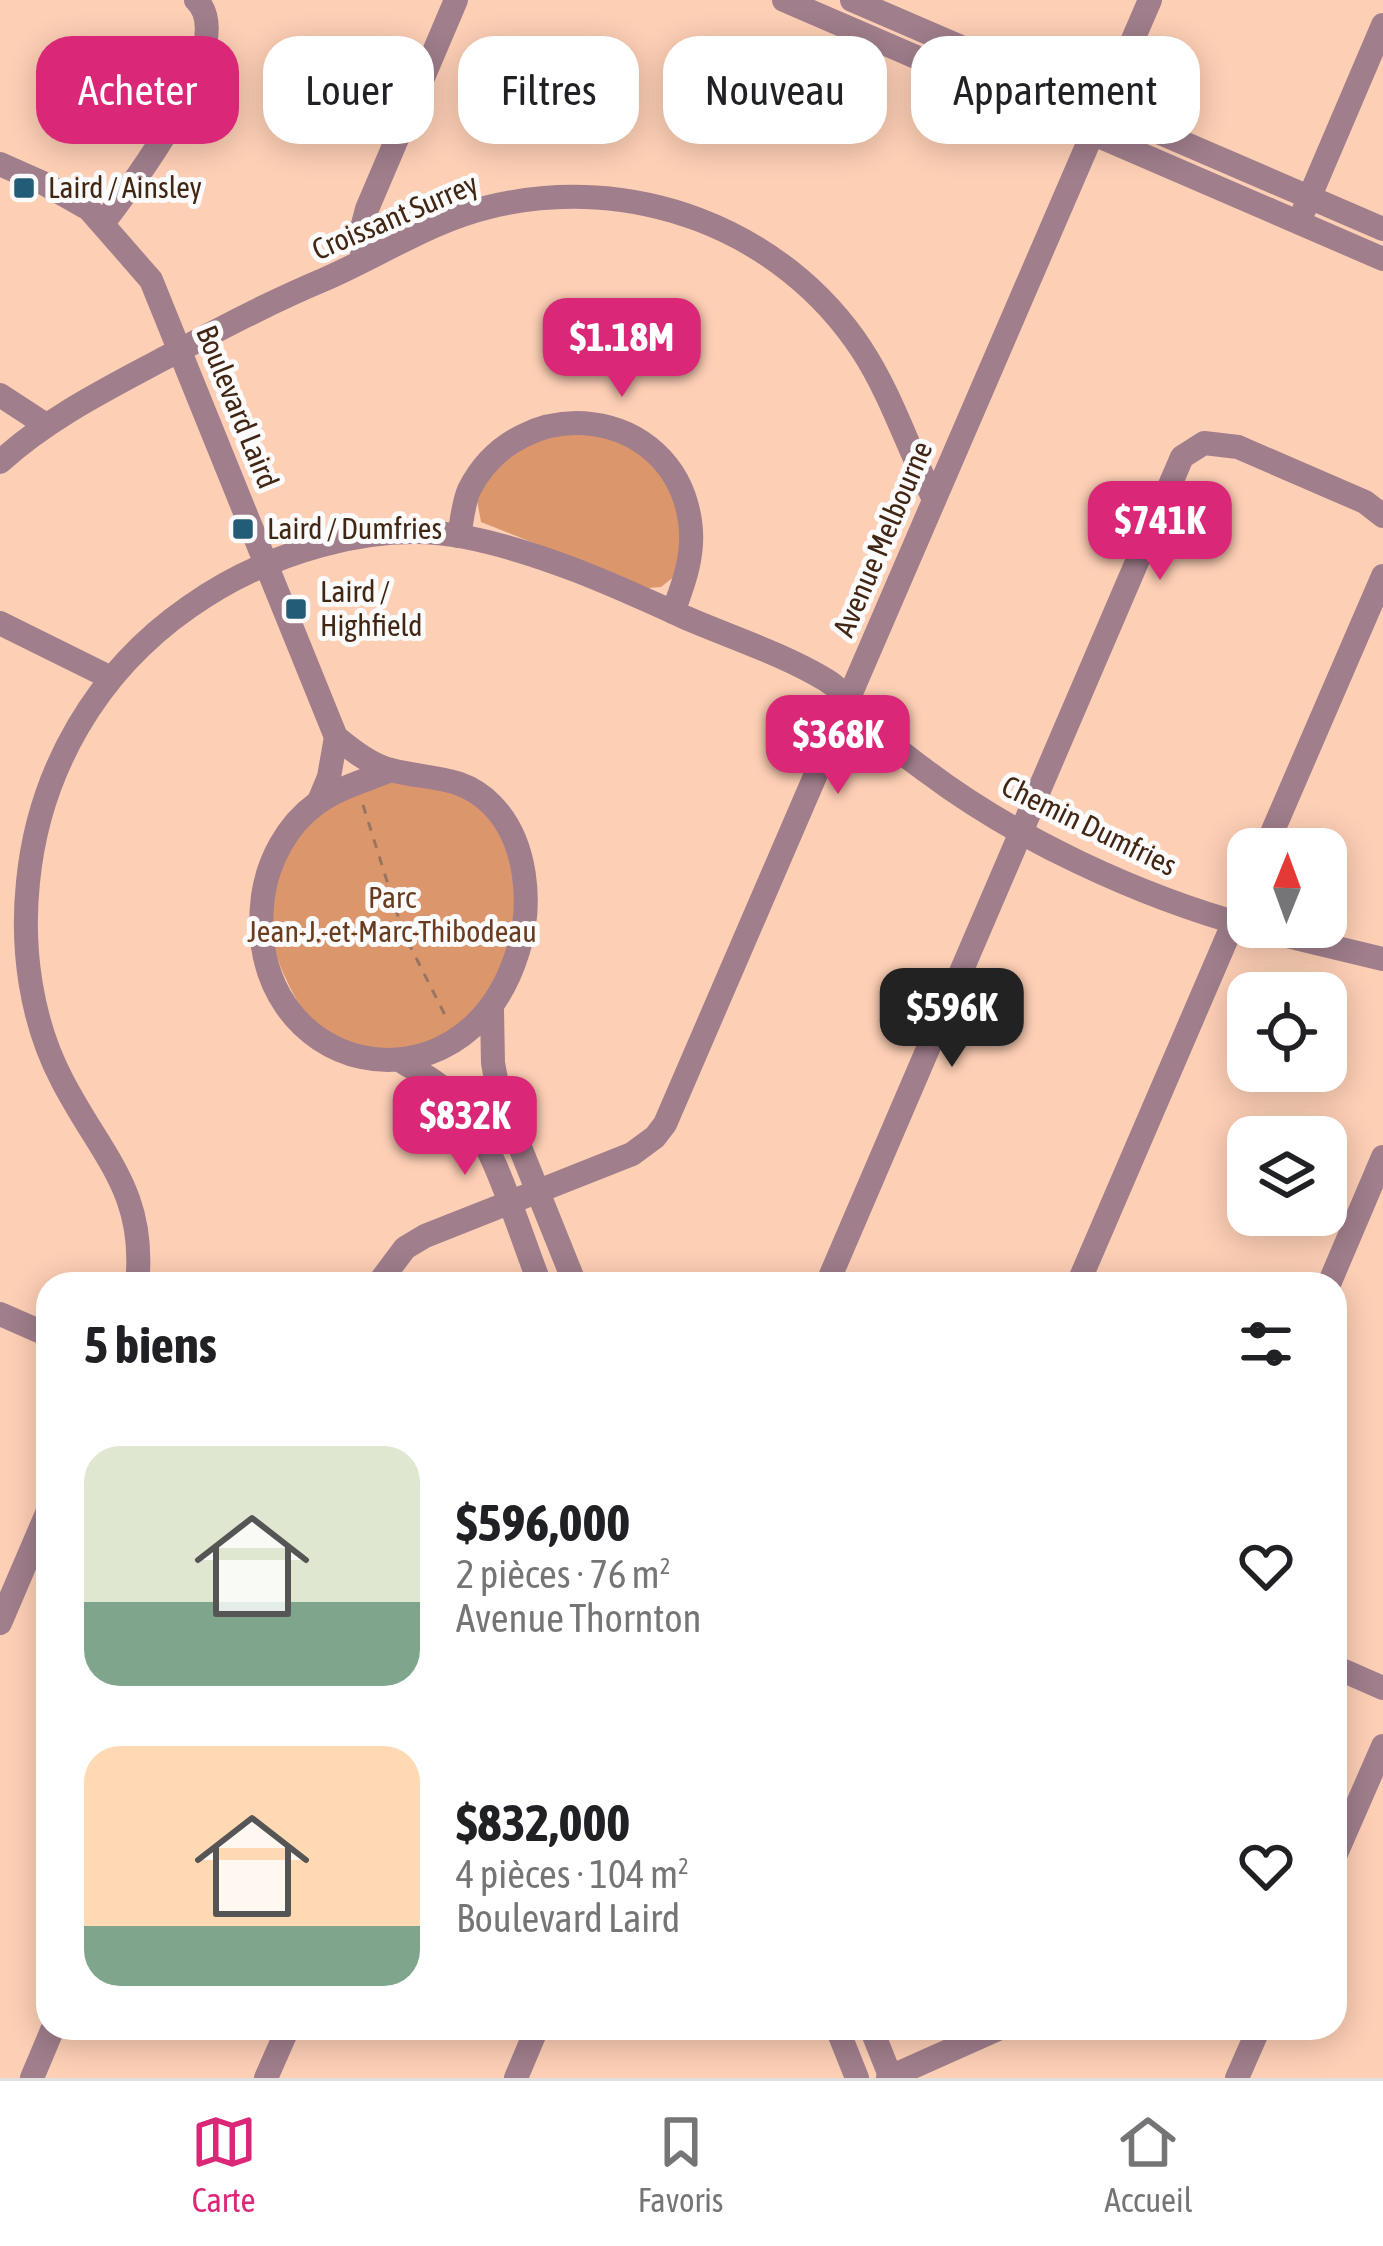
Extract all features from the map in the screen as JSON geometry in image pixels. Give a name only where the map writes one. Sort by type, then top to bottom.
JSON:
[{"type":"street","points":[[104,222],[165,140],[197,65],[209,25],[207,13],[196,0]]},
{"type":"street","points":[[364,259],[359,239],[367,208],[456,0]]},
{"type":"street","points":[[784,0],[911,55]]},
{"type":"street","points":[[852,0],[913,12],[960,36]]},
{"type":"street","name":"Avenue Melbourne","points":[[1134,36],[1150,0]]},
{"type":"street","points":[[897,49],[913,12]]},
{"type":"street","points":[[1298,223],[1383,25]]},
{"type":"street","name":"Avenue Melbourne","points":[[387,1272],[405,1248],[425,1235],[632,1154],[656,1138],[665,1124],[1088,144]]},
{"type":"street","points":[[1115,144],[1383,259]]},
{"type":"street","points":[[1187,144],[1383,229]]},
{"type":"street","name":"Boulevard Laird","points":[[0,164],[45,184],[104,222],[151,280],[336,737]]},
{"type":"street","name":"Croissant Surrey","points":[[0,462],[46,424],[182,349],[464,214],[519,201],[610,198],[706,221],[774,258],[837,316],[876,374],[933,497]]},
{"type":"street","points":[[0,394],[46,424]]},
{"type":"street","points":[[459,536],[470,488],[496,452],[524,434],[551,425],[585,421],[616,429],[669,465],[687,509],[689,564],[673,612]]},
{"type":"street","points":[[832,1272],[1182,457],[1204,443],[1238,447],[1366,502],[1383,516]]},
{"type":"street","name":"Chemin Dumfries","points":[[138,1272],[139,1246],[128,1190],[62,1080],[40,1030],[26,925],[32,854],[46,793],[64,752],[110,677],[178,614],[211,591],[297,552],[356,539],[459,536],[559,564],[826,680],[879,734],[929,774],[1022,832],[1090,866],[1227,918]]},
{"type":"street","points":[[1274,828],[1383,576]]},
{"type":"street","points":[[0,623],[110,677]]},
{"type":"street","points":[[401,1061],[458,1040],[491,1010],[506,983],[525,926],[526,898],[517,849],[496,809],[481,794],[440,777],[391,770],[336,737],[329,778],[319,801],[288,833],[268,871],[260,924],[265,963],[284,1005],[309,1030],[352,1055],[401,1061],[446,1089],[466,1112],[535,1272]]},
{"type":"street","points":[[319,801],[391,770]]},
{"type":"street","points":[[1084,1272],[1233,948]]},
{"type":"street","name":"Chemin Dumfries","points":[[1338,948],[1383,959]]},
{"type":"street","points":[[491,1010],[499,1095],[570,1272]]},
{"type":"street","points":[[1334,1272],[1383,1157]]},
{"type":"street","points":[[0,1314],[36,1329]]},
{"type":"street","points":[[0,1623],[36,1539]]},
{"type":"street","points":[[1347,1672],[1383,1688]]},
{"type":"street","points":[[1347,1829],[1383,1747]]},
{"type":"street","points":[[39,2076],[50,2040]]},
{"type":"street","points":[[266,2078],[283,2040]]},
{"type":"street","points":[[516,2078],[532,2040]]},
{"type":"street","points":[[842,2040],[857,2078]]},
{"type":"street","points":[[876,2040],[889,2078],[973,2040]]},
{"type":"street","points":[[1238,2078],[1254,2040]]},
{"type":"path","points":[[358,790],[403,932],[453,1031]]},
{"type":"green space","points":[[585,421],[669,465],[681,534],[676,575],[661,587],[648,588],[481,522],[477,500],[497,451]]},
{"type":"green space","name":"Parc Jean-J.-et-Marc-Thibodeau","points":[[391,770],[453,789],[485,814],[502,839],[514,900],[503,962],[489,991],[464,1022],[401,1061],[341,1038],[310,1018],[278,959],[272,919],[277,880],[305,828],[335,803]]},
{"type":"place","name":"Laird / Ainsley","points":[[24,188]]},
{"type":"place","name":"Laird / Dumfries","points":[[243,529]]},
{"type":"place","name":"Laird / Highfield","points":[[296,609]]}]
